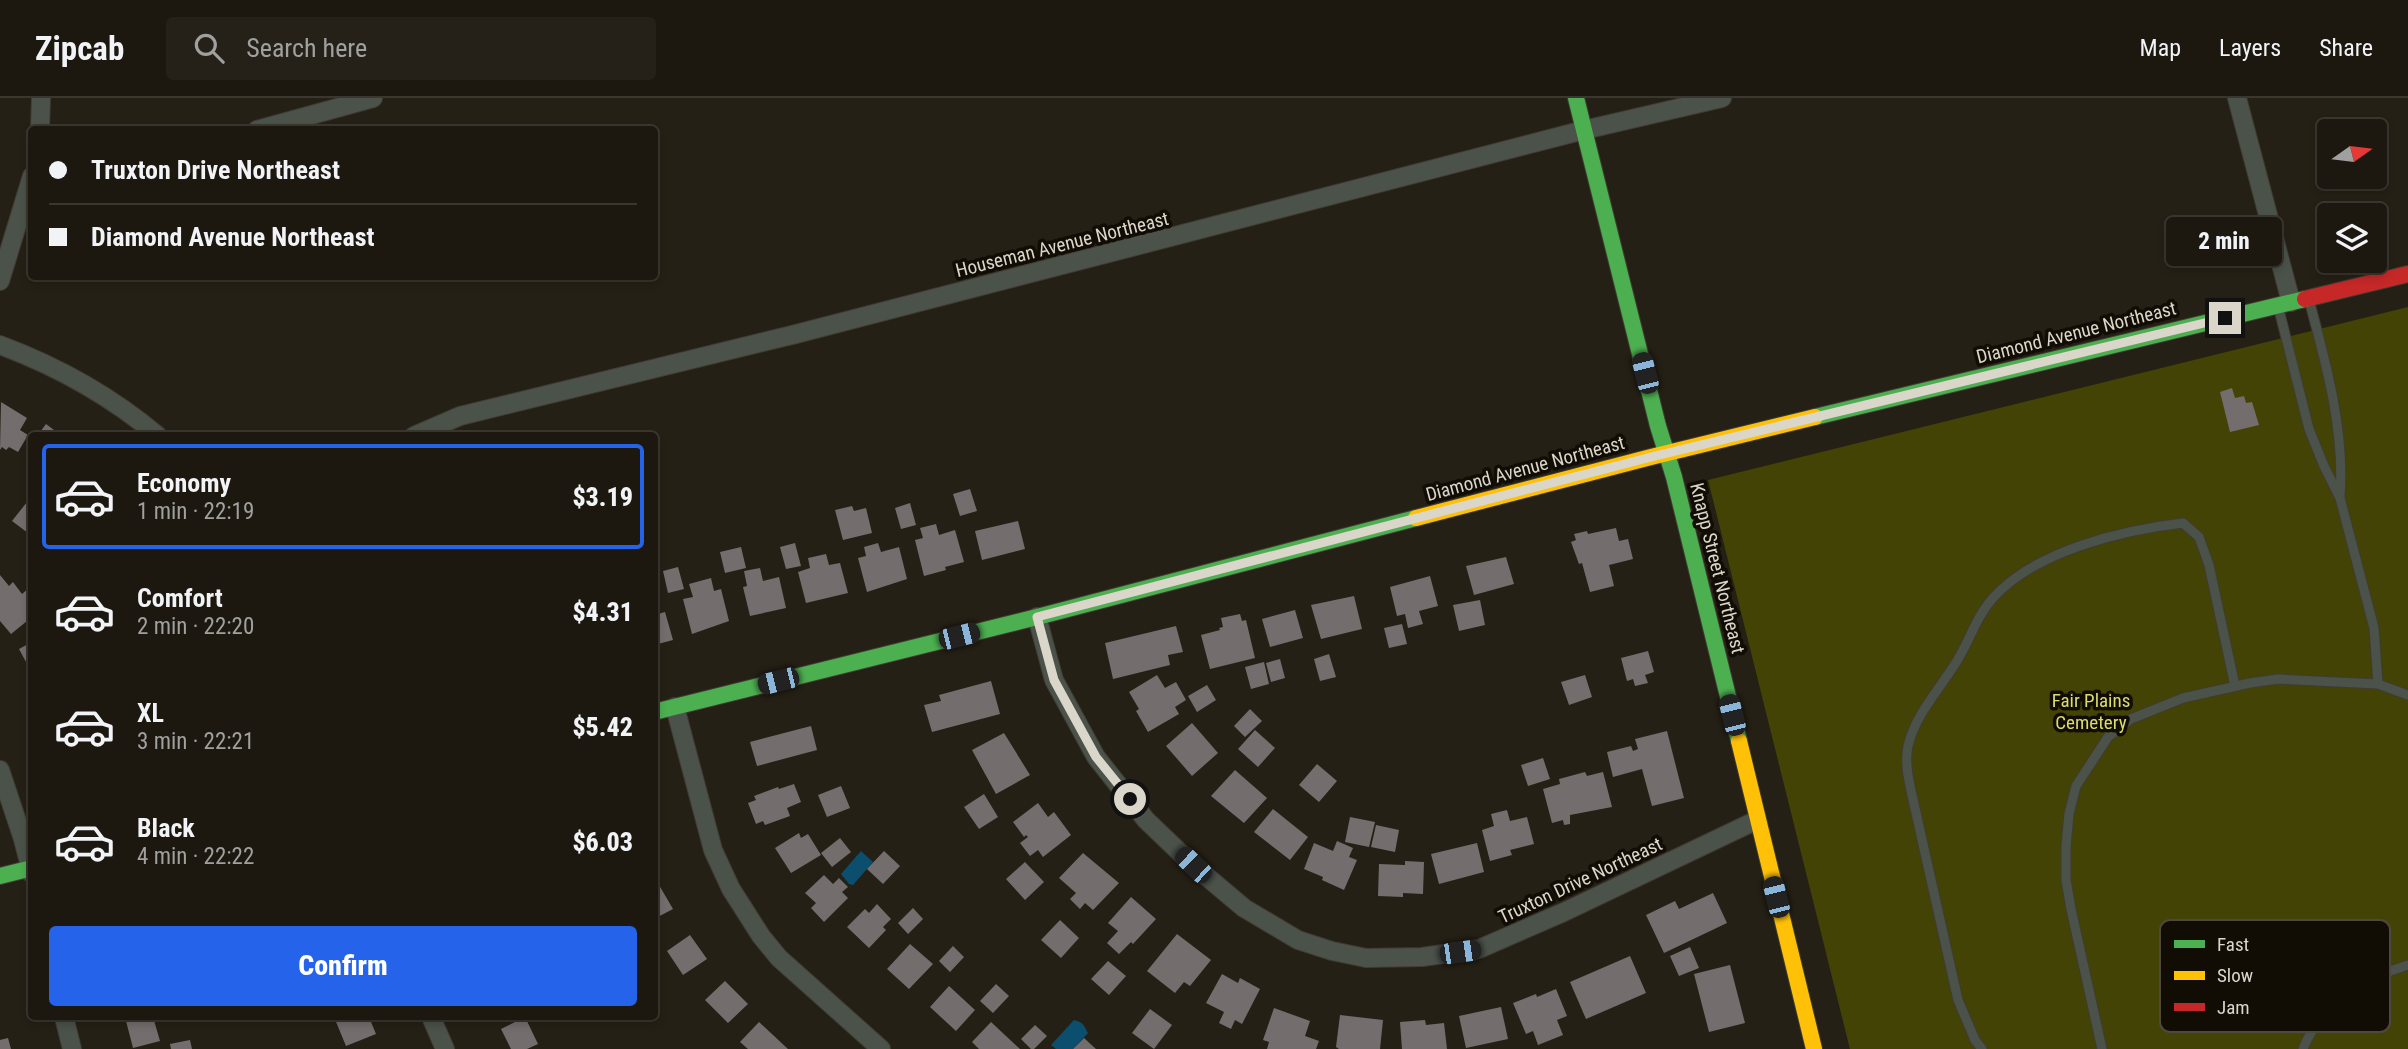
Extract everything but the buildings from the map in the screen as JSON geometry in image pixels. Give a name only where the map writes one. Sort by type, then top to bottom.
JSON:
[{"type":"street","points":[[40,126],[41,98]]},
{"type":"street","points":[[272,126],[373,98]]},
{"type":"street","name":"Knapp Street Northeast","points":[[1576,98],[1658,426],[1674,477],[1814,1049]]},
{"type":"street","name":"Houseman Avenue Northeast","points":[[423,432],[460,416],[809,331],[1584,130],[1722,98]]},
{"type":"street","points":[[2237,98],[2292,302]]},
{"type":"street","points":[[0,281],[28,189]]},
{"type":"street","name":"Diamond Avenue Northeast","points":[[658,711],[1037,617],[1666,453],[2408,274]]},
{"type":"street","points":[[0,345],[38,359],[134,416],[153,432]]},
{"type":"street","name":"Truxton Drive Northeast","points":[[1037,617],[1054,680],[1096,757],[1146,820],[1244,908],[1298,940],[1332,951],[1366,958],[1408,958],[1479,949],[1758,820]]},
{"type":"street","points":[[675,707],[713,850],[731,889],[761,936],[779,958],[881,1049]]},
{"type":"street","points":[[0,770],[28,858]]},
{"type":"street","points":[[0,876],[28,871]]},
{"type":"street","points":[[65,1020],[72,1049]]},
{"type":"street","points":[[432,1020],[445,1049]]},
{"type":"lane","points":[[2292,302],[2338,424],[2342,473],[2340,498]]},
{"type":"lane","points":[[2292,302],[2309,429],[2340,498],[2374,628],[2378,684]]},
{"type":"lane","points":[[1983,1049],[1975,1041],[1958,1000],[1908,774],[1908,746],[1924,710],[1965,649],[1992,599],[2004,587],[2037,564],[2073,548],[2126,532],[2183,523],[2199,537],[2210,565],[2235,686]]},
{"type":"lane","points":[[2102,1049],[2066,880],[2069,814],[2076,786],[2108,737],[2131,719],[2183,698],[2278,679],[2378,684],[2408,695]]},
{"type":"lane","points":[[2390,973],[2408,965]]},
{"type":"lane","points":[[2303,1049],[2312,1032]]},
{"type":"green space","name":"Fair Plains Cemetery","points":[[2408,307],[2408,1049],[1850,1049],[1708,480]]},
{"type":"water","points":[[861,851],[873,862],[853,885],[849,884],[841,874]]},
{"type":"water","points":[[1074,1020],[1083,1024],[1088,1033],[1073,1049],[1056,1049],[1051,1045]]},
{"type":"traffic: fast","points":[[1576,98],[1739,741]]},
{"type":"traffic: fast","points":[[1815,417],[2305,299]]},
{"type":"traffic: fast","points":[[658,711],[1037,617],[1416,518]]},
{"type":"traffic: fast","points":[[0,876],[28,869]]},
{"type":"traffic: slow","points":[[1416,518],[1815,417]]},
{"type":"traffic: slow","points":[[1739,741],[1814,1049]]},
{"type":"traffic: jam","points":[[2305,299],[2408,274]]},
{"type":"route","points":[[1130,799],[1096,757],[1054,680],[1037,617],[1651,457],[2225,318]]}]
